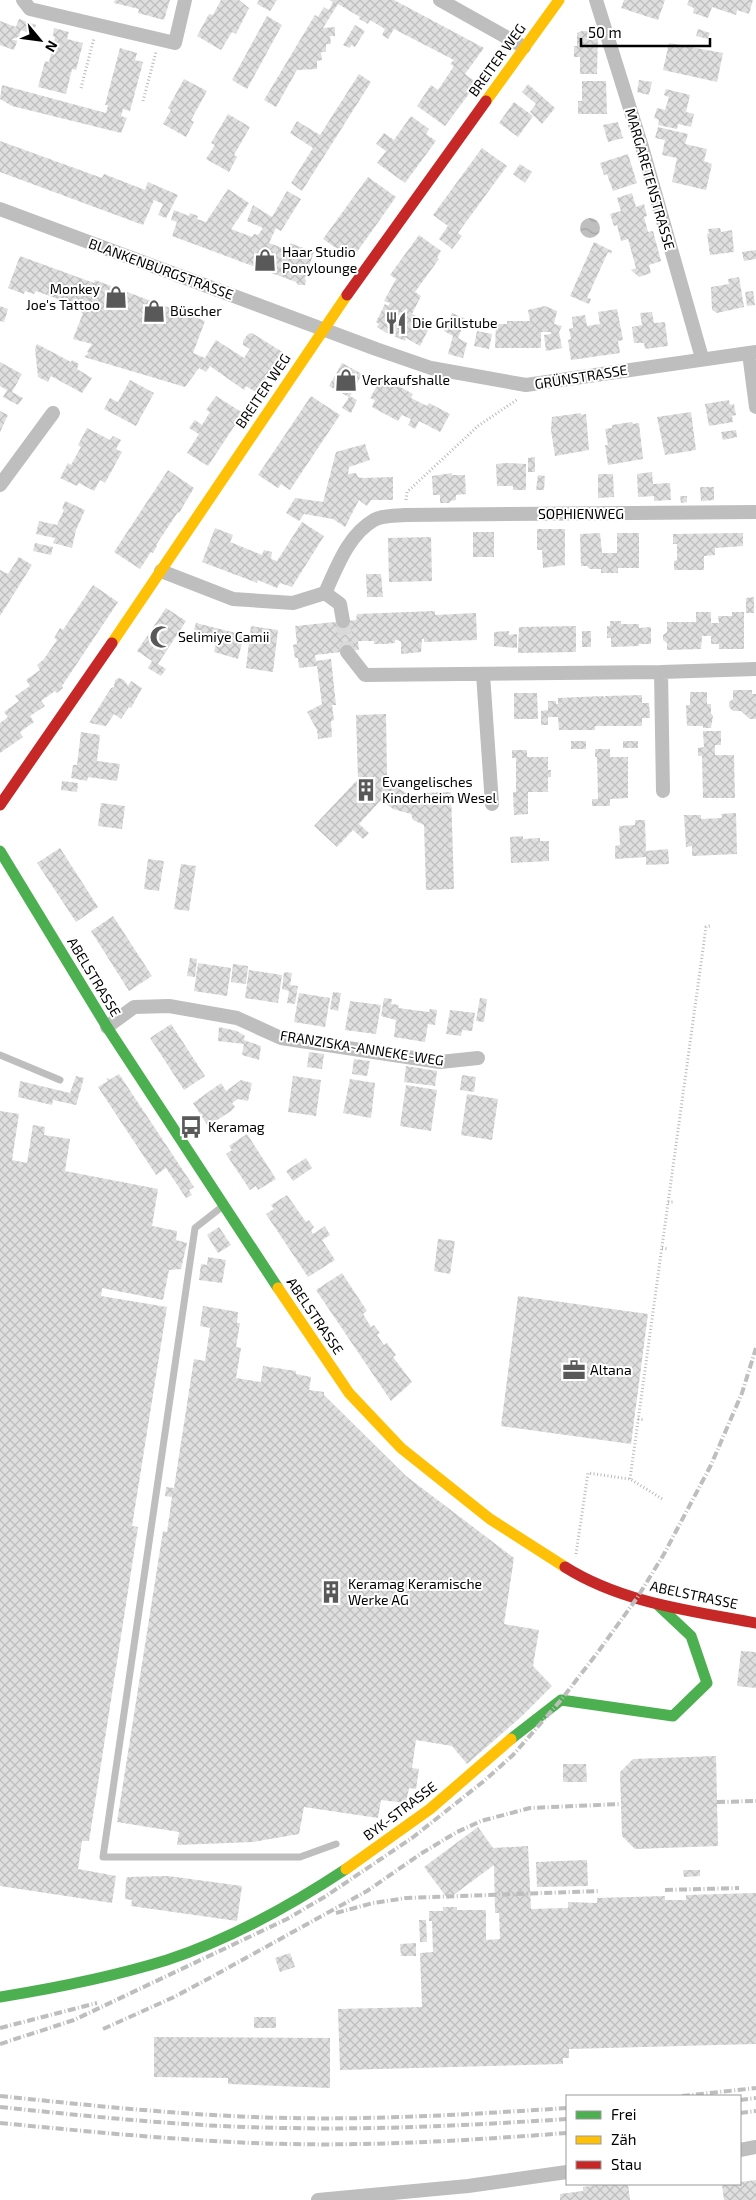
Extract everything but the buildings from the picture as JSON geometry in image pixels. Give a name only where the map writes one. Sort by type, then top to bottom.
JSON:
[{"type":"street","points":[[23,0],[30,9],[175,43],[185,0]]},
{"type":"street","points":[[440,0],[524,47]]},
{"type":"street","name":"BREITER WEG","points":[[0,805],[161,571],[322,329],[559,0]]},
{"type":"street","name":"MARGARETENSTRASSE","points":[[596,0],[642,147],[702,358]]},
{"type":"street","name":"BLANKENBURGSTRASSE","points":[[0,209],[322,329]]},
{"type":"street","name":"GRÜNSTRASSE","points":[[322,329],[431,368],[526,385],[752,352]]},
{"type":"street","points":[[752,352],[756,407]]},
{"type":"street","points":[[0,485],[53,414]]},
{"type":"street","name":"SOPHIENWEG","points":[[325,594],[344,552],[360,530],[376,518],[405,515],[756,512]]},
{"type":"street","points":[[161,571],[233,599],[293,603],[325,594],[340,604],[343,621]]},
{"type":"street","points":[[347,652],[365,675],[660,672],[756,669]]},
{"type":"street","points":[[660,672],[663,791]]},
{"type":"street","points":[[483,674],[492,804]]},
{"type":"street","name":"ABELSTRASSE","points":[[0,851],[107,1027],[223,1206],[349,1392],[395,1441],[434,1476],[490,1520],[573,1572],[606,1587],[658,1605],[756,1623]]},
{"type":"street","name":"FRANZISKA-ANNEKE-WEG","points":[[107,1027],[134,1007],[169,1006],[237,1018],[281,1038],[440,1062],[478,1058]]},
{"type":"street","name":"BYK-STRASSE","points":[[0,1997],[119,1973],[189,1952],[259,1920],[315,1888],[387,1842],[478,1770],[532,1720],[561,1700],[673,1716],[707,1683],[692,1636],[658,1605]]},
{"type":"street","points":[[741,2150],[756,2148]]},
{"type":"street","points":[[318,2200],[468,2186],[566,2172]]},
{"type":"lane","points":[[0,1055],[60,1080]]},
{"type":"lane","points":[[223,1206],[196,1228],[104,1857],[300,1857],[336,1844]]},
{"type":"path","points":[[81,88],[97,25]]},
{"type":"path","points":[[143,101],[160,40]]},
{"type":"path","points":[[405,515],[407,492],[478,426],[514,404],[526,385]]},
{"type":"path","points":[[630,1478],[674,1156],[702,971],[706,927],[710,926]]},
{"type":"path","points":[[681,1109],[686,1110]]},
{"type":"path","points":[[674,1156],[679,1156]]},
{"type":"path","points":[[668,1202],[674,1202]]},
{"type":"path","points":[[662,1248],[668,1249]]},
{"type":"path","points":[[638,1419],[645,1420]]},
{"type":"path","points":[[573,1572],[588,1473],[630,1478],[664,1500]]},
{"type":"water","points":[[586,218],[594,218],[600,224],[600,232],[594,238],[586,238],[580,232],[580,224]]},
{"type":"tunnel","points":[[343,621],[347,652]]},
{"type":"railway","points":[[0,2044],[74,2020],[287,1919],[326,1896],[412,1838],[484,1781],[513,1755],[561,1700],[598,1652],[637,1598],[664,1554],[711,1465],[742,1393],[756,1348]]},
{"type":"railway","points":[[717,1802],[756,1801]]},
{"type":"railway","points":[[103,2029],[174,1997],[206,1980],[367,1891],[422,1853],[457,1832],[481,1821],[530,1808],[621,1804]]},
{"type":"railway","points":[[665,1890],[739,1888]]},
{"type":"railway","points":[[336,1913],[373,1903],[406,1898],[598,1891]]},
{"type":"railway","points":[[0,2028],[97,2003]]},
{"type":"railway","points":[[691,2095],[756,2088]]},
{"type":"railway","points":[[0,2096],[179,2113],[287,2118],[392,2117],[566,2108]]},
{"type":"railway","points":[[741,2100],[756,2098]]},
{"type":"railway","points":[[0,2107],[179,2124],[287,2128],[427,2126],[566,2119]]},
{"type":"railway","points":[[741,2113],[756,2111]]},
{"type":"railway","points":[[0,2123],[179,2139],[287,2144],[427,2142],[566,2133]]},
{"type":"traffic: fast","points":[[0,851],[107,1027],[278,1288]]},
{"type":"traffic: fast","points":[[511,1739],[561,1700],[673,1716],[707,1683],[691,1636],[658,1605]]},
{"type":"traffic: fast","points":[[0,1997],[105,1977],[191,1952],[260,1920],[346,1869]]},
{"type":"traffic: slow","points":[[486,101],[559,0]]},
{"type":"traffic: slow","points":[[112,643],[347,295]]},
{"type":"traffic: slow","points":[[278,1288],[349,1393],[401,1448],[490,1519],[565,1567]]},
{"type":"traffic: slow","points":[[346,1869],[430,1809],[511,1739]]},
{"type":"traffic: jam","points":[[347,295],[486,101]]},
{"type":"traffic: jam","points":[[0,805],[112,643]]},
{"type":"traffic: jam","points":[[565,1567],[587,1579],[634,1597],[682,1610],[756,1623]]},
{"type":"place","name":"Haar Studio Ponylounge","points":[[265,260]]},
{"type":"place","name":"Monkey Joe's Tattoo","points":[[116,297]]},
{"type":"place","name":"Büscher","points":[[154,311]]},
{"type":"place","name":"Die Grillstube","points":[[396,323]]},
{"type":"place","name":"Verkaufshalle","points":[[346,380]]},
{"type":"place","name":"Selimiye Camii","points":[[161,637]]},
{"type":"place","name":"Evangelisches Kinderheim Wesel","points":[[366,790]]},
{"type":"place","name":"Keramag","points":[[191,1127]]},
{"type":"place","name":"Altana","points":[[574,1370]]},
{"type":"place","name":"Keramag Keramische Werke AG","points":[[331,1592]]}]
